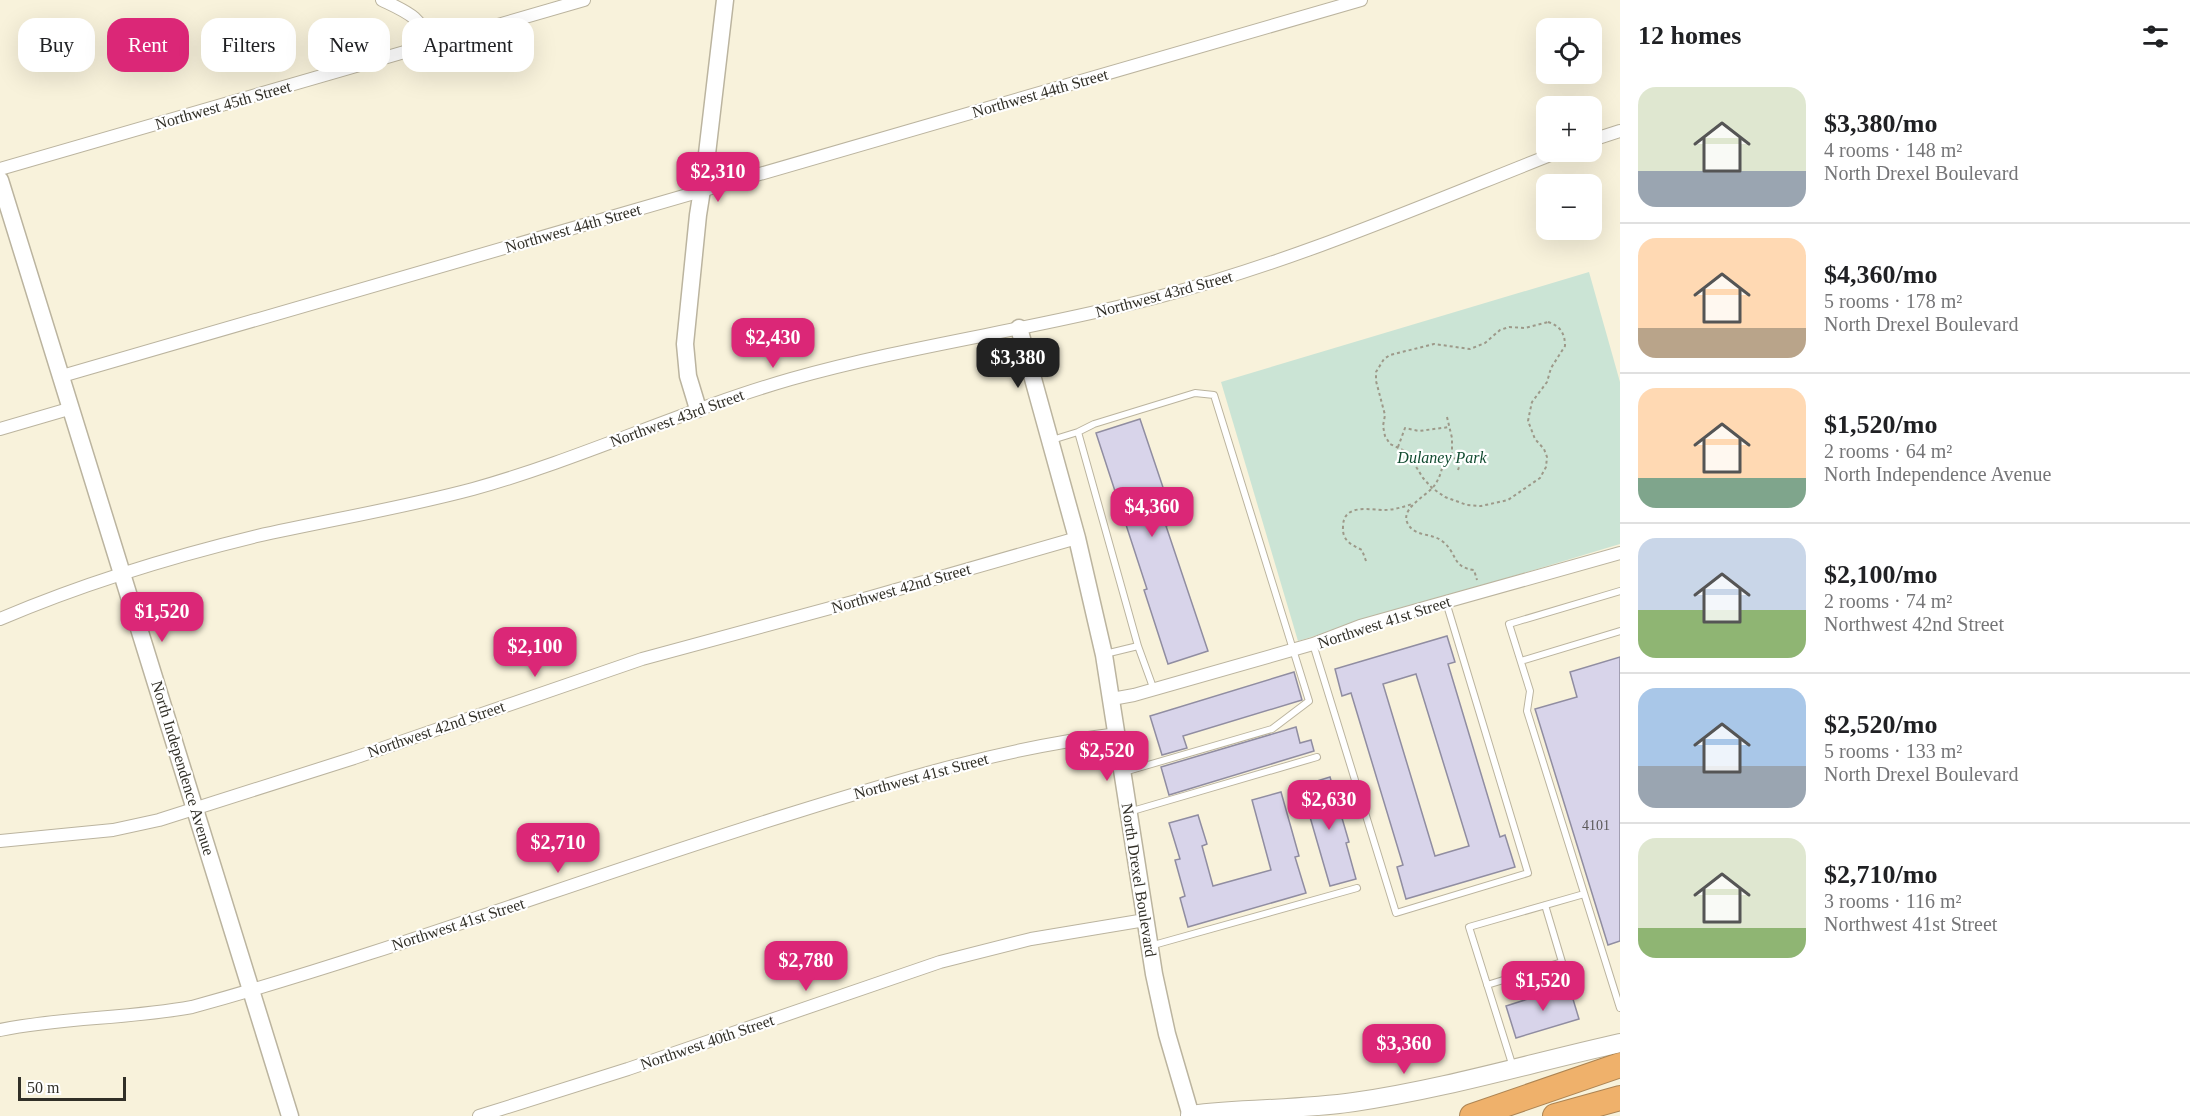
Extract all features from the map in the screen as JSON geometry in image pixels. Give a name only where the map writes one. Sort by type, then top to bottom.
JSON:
[{"type":"highway","points":[[1472,1116],[1620,1065]]},
{"type":"highway","points":[[1555,1116],[1620,1098]]},
{"type":"main road","points":[[1188,1116],[1311,1108],[1354,1102],[1422,1090],[1620,1043]]},
{"type":"street","points":[[382,0],[415,18]]},
{"type":"street","name":"Northwest 45th Street","points":[[522,18],[584,0]]},
{"type":"street","points":[[699,409],[688,376],[685,344],[724,0]]},
{"type":"street","name":"Northwest 44th Street","points":[[62,376],[1361,0]]},
{"type":"street","name":"Northwest 45th Street","points":[[0,169],[402,53]]},
{"type":"street","points":[[1602,137],[1620,131]]},
{"type":"street","name":"Northwest 43rd Street","points":[[0,619],[123,574],[225,544],[393,509],[474,489],[532,471],[699,409],[786,381],[848,364],[1136,303],[1260,267],[1358,233],[1536,161]]},
{"type":"street","name":"North Independence Avenue","points":[[0,180],[290,1116]]},
{"type":"street","name":"North Drexel Boulevard","points":[[1019,328],[1077,538],[1104,655],[1118,734],[1149,947],[1167,1034],[1188,1116]]},
{"type":"street","points":[[0,429],[72,408]]},
{"type":"street","name":"Northwest 42nd Street","points":[[0,841],[113,830],[159,820],[354,758],[642,659],[1077,538]]},
{"type":"street","name":"Northwest 41st Street","points":[[1112,699],[1154,690],[1313,644],[1360,626],[1620,553]]},
{"type":"street","name":"Northwest 41st Street","points":[[0,1030],[176,1010],[252,989],[493,913],[710,839],[873,788],[1009,753],[1118,734]]},
{"type":"street","name":"Northwest 40th Street","points":[[479,1116],[638,1065],[940,962],[1030,939],[1145,920]]},
{"type":"lane","points":[[1050,440],[1195,393],[1215,395],[1309,700],[1272,729],[1123,772]]},
{"type":"lane","points":[[1078,432],[1138,645],[1154,690]]},
{"type":"lane","points":[[1620,591],[1509,624],[1530,691],[1527,711],[1620,1007]]},
{"type":"lane","points":[[1313,644],[1396,913],[1528,873],[1446,602]]},
{"type":"lane","points":[[1521,661],[1620,631]]},
{"type":"lane","points":[[1104,655],[1138,645]]},
{"type":"lane","points":[[1128,812],[1317,757]]},
{"type":"lane","points":[[1149,947],[1357,888]]},
{"type":"lane","points":[[1513,1068],[1468,927],[1584,894]]},
{"type":"lane","points":[[1487,985],[1562,962],[1545,905]]},
{"type":"path","points":[[1548,322],[1557,325],[1565,339],[1564,351],[1551,368],[1547,382],[1533,402],[1528,421],[1546,457],[1546,467],[1539,478],[1508,500],[1481,506],[1458,502],[1432,488],[1411,457],[1390,444],[1385,436],[1383,426],[1385,415],[1376,381],[1376,372],[1384,359],[1390,355],[1434,344],[1470,349],[1479,346],[1500,330],[1509,327],[1525,328],[1548,322]]},
{"type":"path","points":[[1447,417],[1452,438],[1452,455],[1460,464],[1458,470]]},
{"type":"path","points":[[1398,447],[1405,428],[1419,431],[1449,427]]},
{"type":"path","points":[[1452,455],[1444,460],[1439,479],[1432,488],[1413,503],[1407,513],[1407,521],[1412,529],[1442,540],[1452,551],[1458,565],[1474,570],[1481,592]]},
{"type":"path","points":[[1366,561],[1362,550],[1349,543],[1344,535],[1343,524],[1348,514],[1358,508],[1387,510],[1413,503]]},
{"type":"green space","name":"Dulaney Park","points":[[1589,272],[1620,382],[1620,544],[1298,641],[1221,382]]},
{"type":"building","points":[[1140,419],[1175,523],[1166,526],[1208,651],[1168,664],[1144,590],[1147,589],[1096,433]]},
{"type":"building","points":[[1447,636],[1455,662],[1448,664],[1500,837],[1505,835],[1515,867],[1406,899],[1397,867],[1403,865],[1351,693],[1342,696],[1335,669]],"holes":[[[1416,674],[1469,846],[1435,856],[1383,684]]]},
{"type":"building","points":[[1620,657],[1620,941],[1608,945],[1535,709],[1577,697],[1570,672]]},
{"type":"building","points":[[1294,672],[1302,700],[1183,736],[1187,748],[1162,755],[1150,716]]},
{"type":"building","points":[[1296,727],[1300,743],[1311,740],[1314,751],[1169,795],[1161,767]]},
{"type":"building","points":[[1330,777],[1349,842],[1346,843],[1356,879],[1330,886],[1301,786]]},
{"type":"building","points":[[1281,792],[1299,856],[1295,857],[1306,893],[1188,927],[1180,898],[1185,896],[1175,860],[1180,859],[1169,823],[1198,815],[1207,844],[1202,846],[1213,886],[1271,870],[1252,800]]},
{"type":"building","points":[[1569,986],[1579,1019],[1516,1038],[1506,1006]]}]
